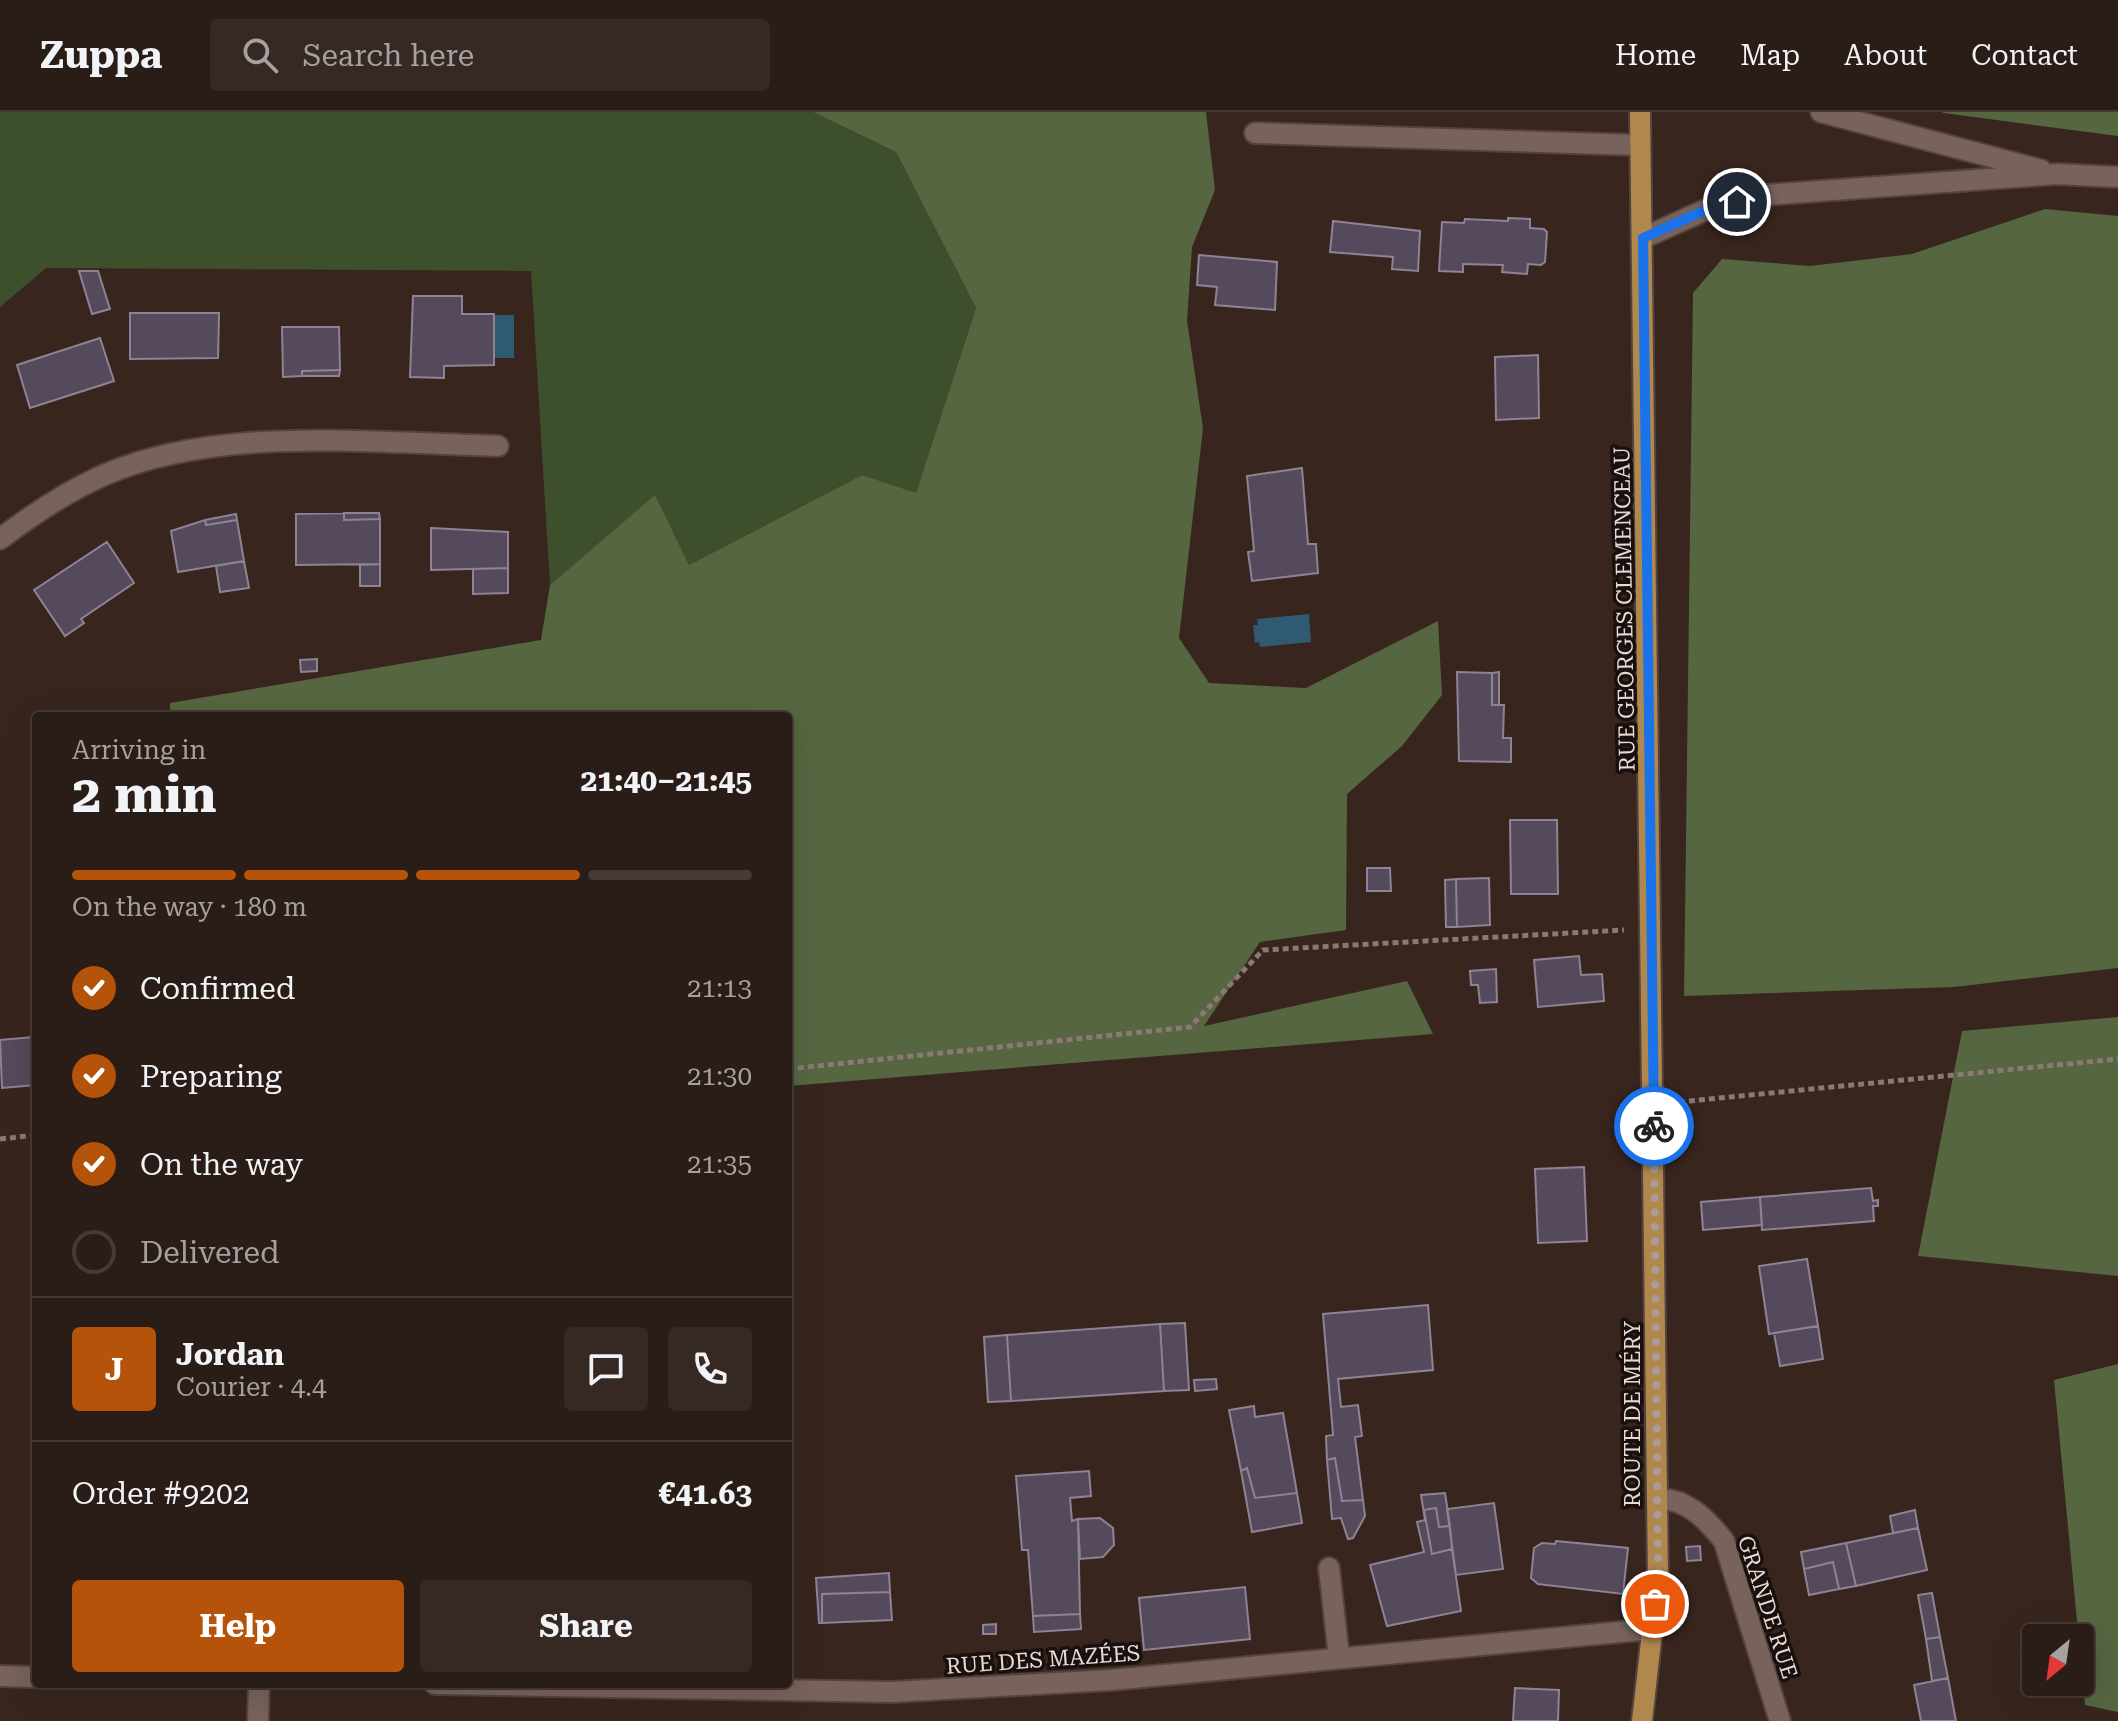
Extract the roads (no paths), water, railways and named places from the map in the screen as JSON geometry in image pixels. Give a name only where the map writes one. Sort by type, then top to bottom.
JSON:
[{"type":"main road","name":"RUE GEORGES CLEMENCEAU","points":[[1640,112],[1654,1105]]},
{"type":"main road","name":"ROUTE DE MÉRY","points":[[1642,1721],[1658,1579],[1654,1105]]},
{"type":"street","points":[[1821,112],[2057,174]]},
{"type":"street","points":[[1255,133],[1639,145]]},
{"type":"street","points":[[1643,238],[1710,208],[1765,195],[2057,174],[2118,177]]},
{"type":"street","points":[[0,539],[51,501],[106,474],[168,455],[308,442],[498,446]]},
{"type":"street","name":"GRANDE RUE","points":[[1657,1499],[1674,1498],[1708,1521],[1724,1541],[1780,1721]]},
{"type":"street","points":[[1329,1568],[1339,1657]]},
{"type":"street","name":"RUE DES MAZÉES","points":[[664,1688],[892,1692],[1111,1680],[1652,1629]]},
{"type":"street","points":[[0,1676],[32,1677]]},
{"type":"street","points":[[258,1721],[259,1688]]},
{"type":"water","points":[[494,315],[514,315],[514,358],[495,358]]},
{"type":"water","points":[[1309,614],[1311,642],[1260,647],[1259,642],[1255,643],[1253,625],[1258,625],[1257,619]]}]
